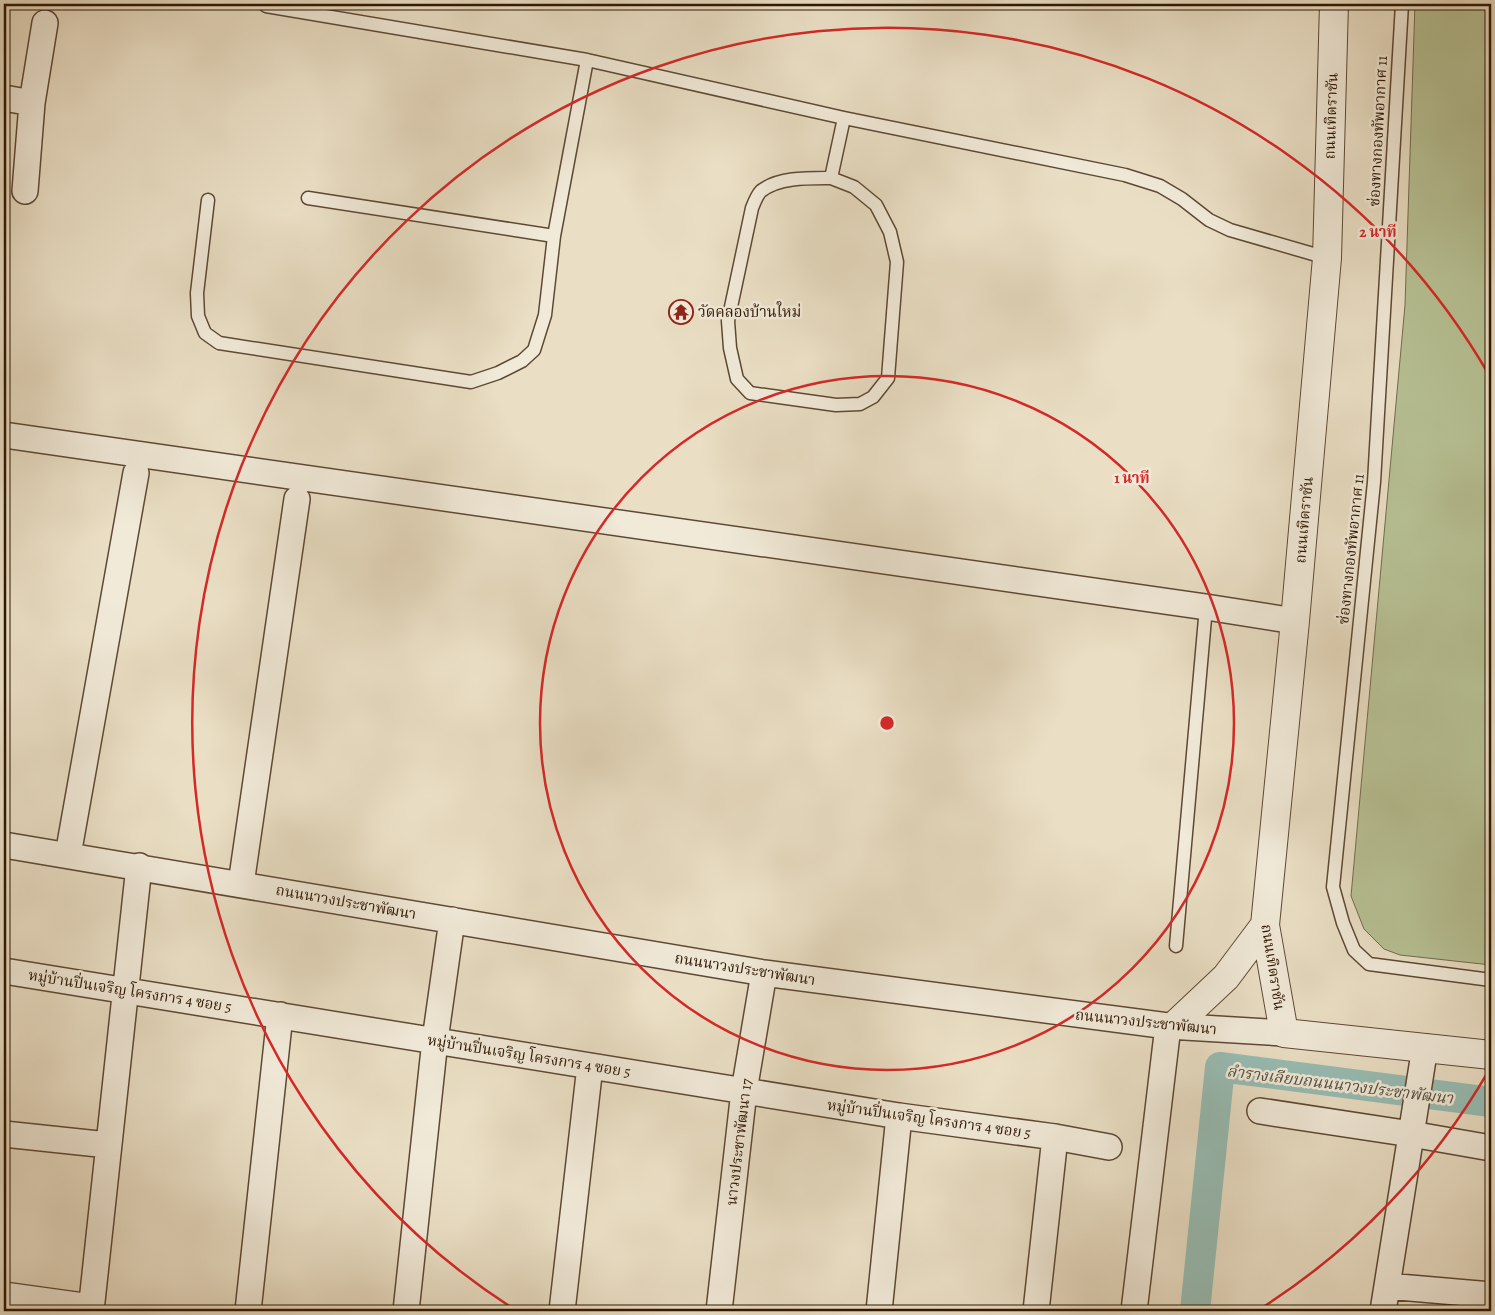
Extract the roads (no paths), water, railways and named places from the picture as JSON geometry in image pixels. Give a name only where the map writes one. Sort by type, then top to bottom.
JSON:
[{"type":"street","name":"ถนนเทิดราชัน","points":[[1284,1033],[1265,925],[1295,621],[1327,258],[1334,4]]},
{"type":"street","points":[[25,192],[32,103],[45,24]]},
{"type":"street","points":[[4,98],[32,103]]},
{"type":"street","points":[[4,435],[1295,621]]},
{"type":"street","points":[[68,855],[136,473]]},
{"type":"street","points":[[241,884],[297,499]]},
{"type":"street","name":"ถนนนาวงประชาพัฒนา","points":[[4,845],[139,866],[764,973],[1171,1026],[1284,1033],[1491,1055]]},
{"type":"street","points":[[4,1295],[91,1309],[139,866]]},
{"type":"street","points":[[406,1311],[435,1040],[452,920]]},
{"type":"street","points":[[1134,1311],[1171,1026],[1226,977],[1265,925]]},
{"type":"street","name":"หมู่บ้านปิ่นเจริญ โครงการ 4 ซอย 5","points":[[4,970],[899,1116],[1056,1137],[1109,1147]]},
{"type":"street","name":"นาวงประชาพัฒนา 17","points":[[719,1311],[744,1091],[764,973]]},
{"type":"street","points":[[248,1311],[280,1015]]},
{"type":"street","points":[[1383,1311],[1425,1047]]},
{"type":"street","points":[[562,1311],[590,1066]]},
{"type":"street","points":[[1260,1110],[1413,1123],[1491,1148]]},
{"type":"street","points":[[879,1311],[899,1116]]},
{"type":"street","points":[[4,1134],[108,1145]]},
{"type":"street","points":[[1036,1311],[1056,1137]]},
{"type":"street","points":[[1387,1286],[1491,1295]]},
{"type":"lane","name":"ช่องทางกองทัพอากาศ 11","points":[[1402,4],[1374,482],[1333,887],[1343,923],[1354,950],[1370,964],[1491,980]]},
{"type":"lane","points":[[266,6],[587,60],[844,118],[1088,167],[1143,180],[1160,186],[1182,199],[1209,220],[1230,230],[1327,258]]},
{"type":"lane","points":[[208,200],[197,293],[198,316],[206,333],[219,343],[471,382],[498,373],[522,361],[534,350],[545,315],[554,236],[587,60]]},
{"type":"lane","points":[[831,178],[844,118]]},
{"type":"lane","points":[[802,178],[831,178],[854,188],[876,205],[890,232],[896,262],[888,378],[873,397],[860,404],[836,404],[750,393],[737,379],[730,348],[728,321],[752,208],[759,192],[773,185],[802,178]]},
{"type":"lane","points":[[308,198],[554,236]]},
{"type":"lane","points":[[1176,946],[1206,607]]},
{"type":"waterway","name":"ลำรางเลียบถนนนาวงประชาพัฒนา","points":[[1195,1311],[1220,1067],[1491,1102]]},
{"type":"place","name":"วัดคลองบ้านใหม่","points":[[681,312]]}]
